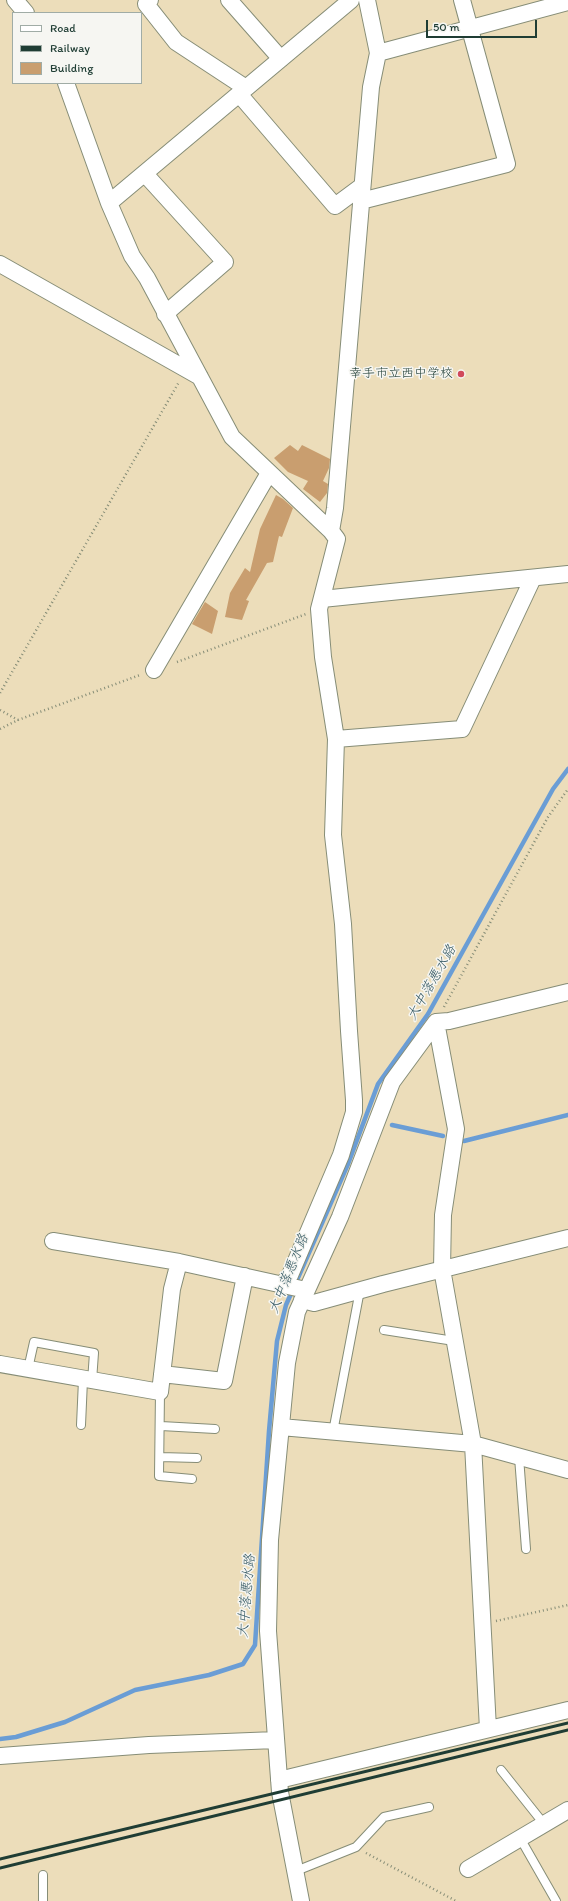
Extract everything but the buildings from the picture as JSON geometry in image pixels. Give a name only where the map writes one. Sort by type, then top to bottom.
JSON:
[{"type":"street","points":[[15,0],[25,12]]},
{"type":"street","points":[[150,0],[146,4],[176,42],[243,91],[336,206],[361,193],[507,164],[462,0]]},
{"type":"street","points":[[229,0],[282,59]]},
{"type":"street","points":[[109,203],[351,0]]},
{"type":"street","points":[[331,531],[337,485],[371,87],[378,53],[367,0]]},
{"type":"street","points":[[378,53],[568,2]]},
{"type":"street","points":[[66,84],[109,203],[132,256],[147,278],[232,437],[331,531],[337,539],[319,609],[323,657],[336,738],[333,835],[343,924],[354,1112],[341,1155],[290,1275],[284,1284]]},
{"type":"street","points":[[145,174],[225,262],[165,314]]},
{"type":"street","points":[[0,264],[200,377]]},
{"type":"street","points":[[154,670],[269,473]]},
{"type":"street","points":[[322,598],[568,574]]},
{"type":"street","points":[[336,738],[462,729],[533,578]]},
{"type":"street","points":[[302,1901],[280,1780],[268,1631],[270,1540],[287,1363],[297,1312],[303,1293],[340,1217],[392,1082],[436,1022],[449,1021],[568,992]]},
{"type":"street","points":[[436,1022],[456,1129],[443,1216],[442,1269],[473,1444],[488,1729]]},
{"type":"street","points":[[53,1241],[179,1262],[284,1284],[303,1293],[314,1303],[442,1269],[568,1238]]},
{"type":"street","points":[[0,1364],[160,1392],[172,1289],[179,1262]]},
{"type":"street","points":[[162,1374],[224,1381],[245,1276]]},
{"type":"street","points":[[281,1427],[473,1444],[568,1470]]},
{"type":"street","points":[[280,1780],[568,1710]]},
{"type":"street","points":[[0,1756],[149,1745],[276,1740]]},
{"type":"street","points":[[468,1869],[568,1810]]},
{"type":"lane","points":[[334,1432],[360,1290]]},
{"type":"lane","points":[[384,1330],[454,1341]]},
{"type":"lane","points":[[28,1369],[34,1342],[94,1353],[81,1425]]},
{"type":"lane","points":[[160,1392],[161,1426],[159,1476],[192,1479]]},
{"type":"lane","points":[[161,1426],[215,1429]]},
{"type":"lane","points":[[160,1457],[197,1458]]},
{"type":"lane","points":[[519,1457],[526,1549]]},
{"type":"lane","points":[[501,1770],[544,1824]]},
{"type":"lane","points":[[296,1871],[356,1847],[384,1817],[429,1807]]},
{"type":"lane","points":[[520,1838],[556,1901]]},
{"type":"lane","points":[[43,1875],[43,1901]]},
{"type":"path","points":[[0,693],[186,370]]},
{"type":"path","points":[[0,710],[18,720],[0,729]]},
{"type":"path","points":[[436,1022],[548,817],[568,789]]},
{"type":"path","points":[[482,1625],[568,1605]]},
{"type":"path","points":[[356,1847],[456,1901]]},
{"type":"waterway","name":"大中落悪水路","points":[[0,1739],[16,1737],[65,1722],[135,1690],[209,1675],[243,1664],[255,1645],[269,1431],[277,1341],[286,1305],[348,1164],[378,1084],[428,1014],[553,789],[568,769]]},
{"type":"waterway","points":[[464,1141],[568,1115]]},
{"type":"waterway","points":[[392,1125],[443,1136]]},
{"type":"railway","points":[[0,1859],[568,1723]]},
{"type":"railway","points":[[0,1868],[568,1730]]},
{"type":"place","name":"幸手市立西中学校","points":[[461,374]]}]
